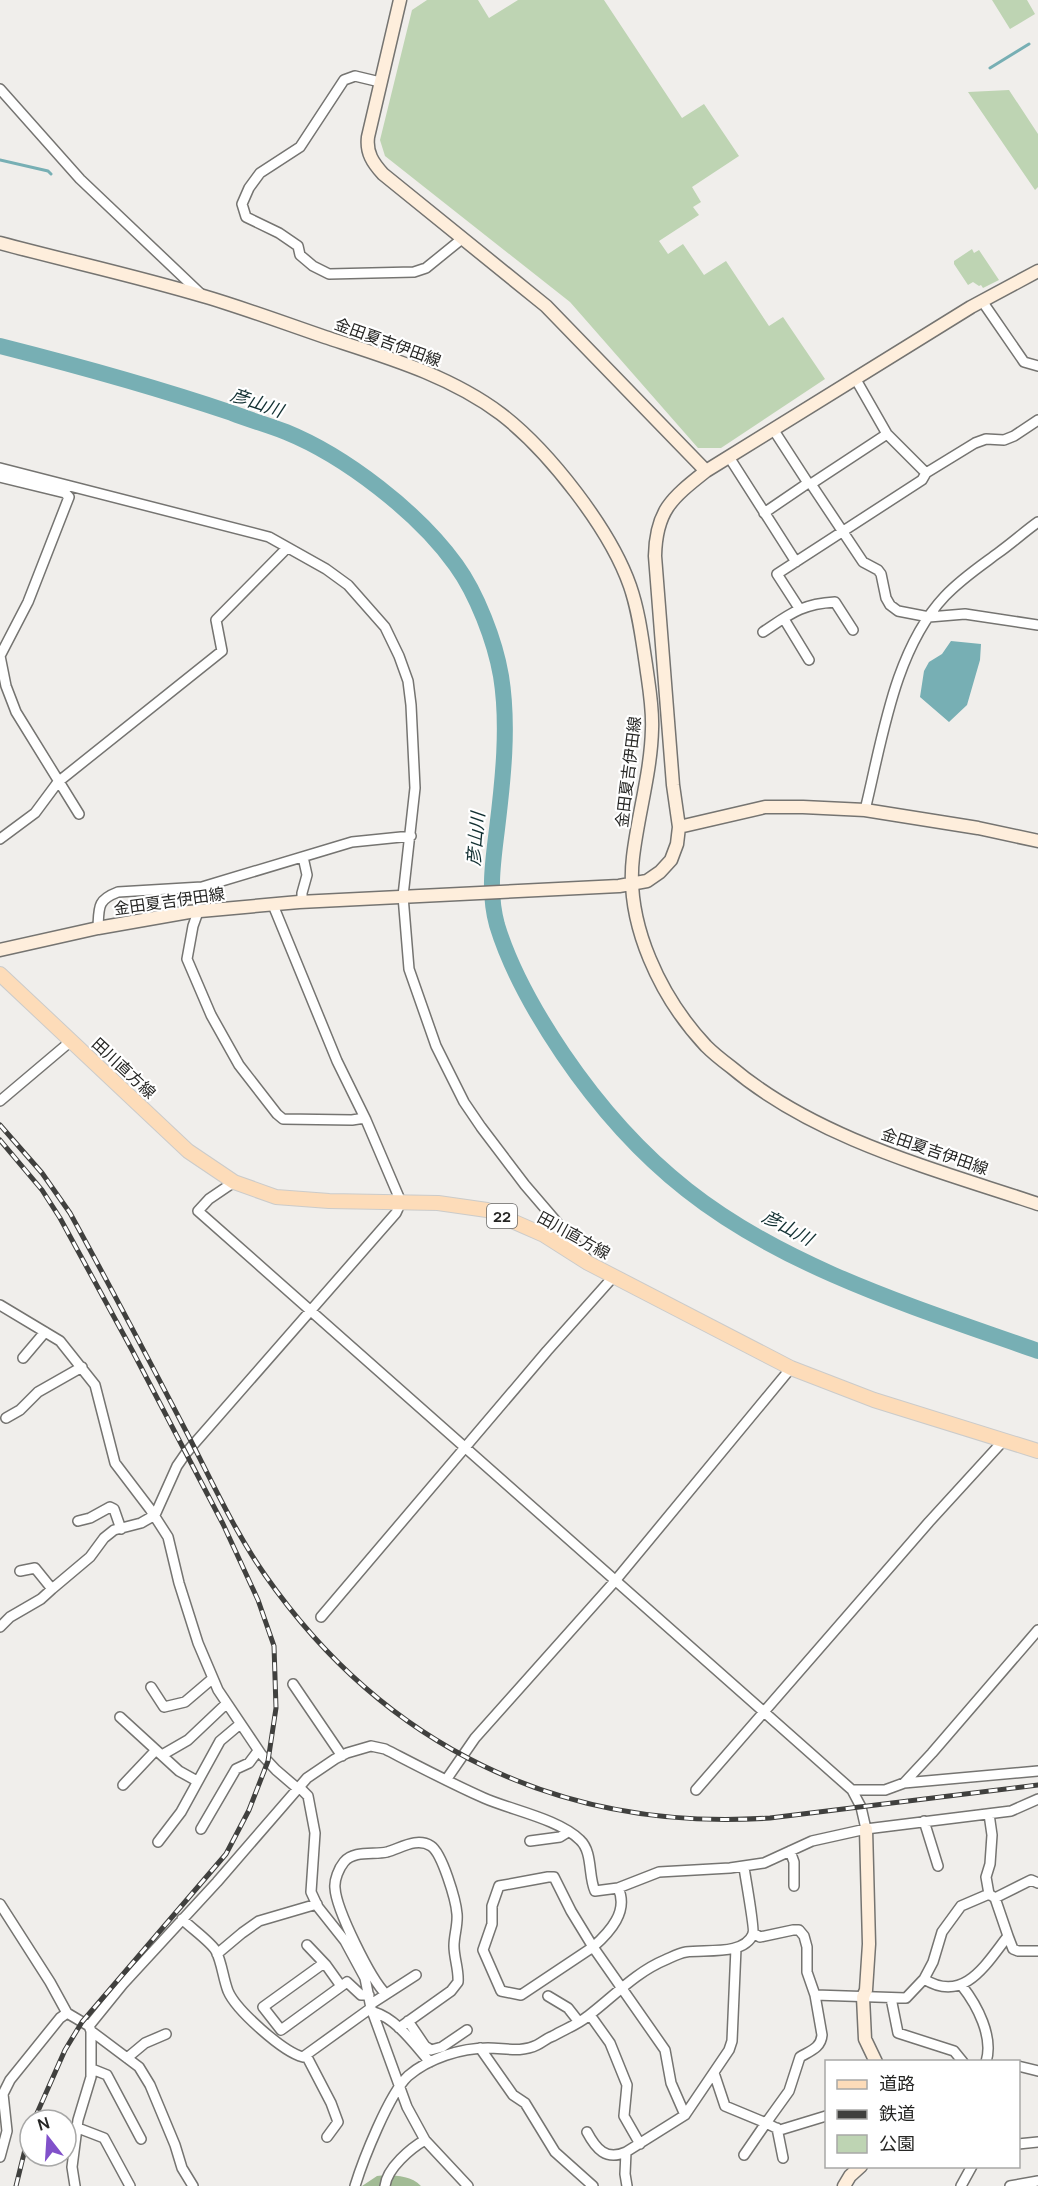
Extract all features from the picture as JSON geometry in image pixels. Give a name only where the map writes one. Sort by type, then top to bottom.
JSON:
[{"type":"main road","points":[[400,0],[368,137],[367,144],[371,158],[383,174],[546,306],[706,471]]},
{"type":"main road","name":"金田夏吉伊田線","points":[[0,243],[202,296],[416,367],[476,396],[526,435],[570,485],[603,532],[630,584],[637,609],[652,707],[651,751],[633,858],[625,885],[657,974],[674,1005],[707,1047],[752,1085],[805,1118],[868,1146],[1038,1204]]},
{"type":"main road","name":"金田夏吉伊田線","points":[[0,950],[98,928],[198,912],[302,902],[625,885],[647,881],[671,860],[677,844],[679,827],[669,743],[655,538],[659,521],[667,507],[679,492],[706,471],[982,301],[1038,271]]},
{"type":"main road","points":[[679,827],[765,807],[865,810],[978,828],[1038,842]]},
{"type":"main road","name":"田川直方線","points":[[0,974],[188,1151],[234,1182],[276,1197],[438,1203],[488,1209],[544,1235],[588,1263],[791,1368],[874,1400],[1038,1451]]},
{"type":"main road","points":[[866,1829],[869,1944],[866,1990],[863,1997],[865,2038],[876,2060]]},
{"type":"main road","points":[[844,2186],[859,2168]]},
{"type":"street","points":[[380,82],[355,76],[344,80],[300,147],[260,173],[249,188],[242,204],[246,217],[279,233],[298,246],[300,255],[313,266],[329,274],[414,272],[426,268],[463,238]]},
{"type":"street","points":[[0,89],[80,179],[202,296]]},
{"type":"street","points":[[982,301],[1024,362],[1038,366]]},
{"type":"street","points":[[855,378],[887,434],[926,473]]},
{"type":"street","points":[[799,608],[777,574],[922,480],[926,473],[975,443],[986,439],[1004,440],[1038,420]]},
{"type":"street","points":[[773,429],[864,562],[881,574],[886,598],[890,605],[897,610],[929,617],[965,614],[1038,625]]},
{"type":"street","points":[[764,513],[887,434]]},
{"type":"street","points":[[729,457],[796,562]]},
{"type":"street","points":[[0,468],[269,537],[326,569],[348,585],[385,627],[408,681],[411,705],[415,788],[411,836],[405,869],[409,969],[436,1046],[464,1102],[525,1185],[573,1241],[588,1263]]},
{"type":"street","points":[[0,477],[65,493],[69,497],[28,602],[0,656],[6,686],[16,712],[79,814]]},
{"type":"street","points":[[865,810],[897,682],[906,658],[929,617],[943,598],[969,574],[1038,522]]},
{"type":"street","points":[[0,839],[35,813],[58,782],[222,651],[216,620],[287,548]]},
{"type":"street","points":[[763,632],[799,608],[813,603],[835,602],[854,630]]},
{"type":"street","points":[[784,619],[809,660]]},
{"type":"street","points":[[98,928],[100,903],[106,897],[118,892],[202,887],[352,842],[411,836]]},
{"type":"street","points":[[302,902],[307,875],[303,857]]},
{"type":"street","points":[[0,1627],[10,1617],[41,1599],[90,1557],[104,1538],[114,1530],[141,1523],[155,1515],[177,1466],[186,1453],[396,1213],[401,1202],[365,1118],[337,1061],[273,905]]},
{"type":"street","points":[[198,912],[187,959],[211,1015],[239,1065],[278,1114],[284,1119],[352,1120],[365,1118]]},
{"type":"street","points":[[0,1101],[71,1041]]},
{"type":"street","points":[[234,1182],[209,1199],[198,1211],[852,1790],[861,1807],[866,1829]]},
{"type":"street","points":[[321,1617],[547,1351],[614,1276]]},
{"type":"street","points":[[2,1309],[45,1332],[66,1347],[95,1385],[115,1463],[155,1515],[168,1537],[187,1609],[213,1679],[239,1725],[258,1751],[276,1770],[308,1796],[315,1833],[311,1892],[317,1904],[345,1941],[365,1978],[371,2005],[407,2107],[425,2140],[465,2185]]},
{"type":"street","points":[[23,1358],[45,1332]]},
{"type":"street","points":[[6,1418],[20,1410],[38,1392],[82,1367]]},
{"type":"street","points":[[446,1780],[475,1738],[615,1581],[791,1368]]},
{"type":"street","points":[[696,1790],[929,1522],[1004,1440]]},
{"type":"street","points":[[78,1521],[90,1518],[110,1507],[114,1509],[121,1529]]},
{"type":"street","points":[[20,1571],[35,1568],[52,1589]]},
{"type":"street","points":[[904,1783],[1038,1630]]},
{"type":"street","points":[[151,1687],[164,1707],[185,1702],[213,1679]]},
{"type":"street","points":[[293,1684],[342,1756]]},
{"type":"street","points":[[123,1785],[159,1753],[188,1740],[226,1704]]},
{"type":"street","points":[[120,1717],[179,1771],[197,1781]]},
{"type":"street","points":[[158,1842],[181,1812],[220,1742],[239,1725]]},
{"type":"street","points":[[78,2120],[92,2077],[90,2029],[123,1984],[307,1778],[342,1756],[371,1746],[385,1749],[485,1799],[535,1817],[582,1841],[589,1860],[591,1882],[596,1891],[618,1888],[659,1872],[744,1867],[764,1863],[812,1841],[866,1829],[1011,1811],[1038,1799]]},
{"type":"street","points":[[201,1829],[236,1770],[249,1763],[258,1751]]},
{"type":"street","points":[[852,1790],[885,1790],[904,1783],[1038,1771]]},
{"type":"street","points":[[989,1814],[992,1835],[990,1864],[986,1877],[992,1896],[1013,1949],[1038,1951]]},
{"type":"street","points":[[924,1821],[938,1866]]},
{"type":"street","points":[[530,1841],[560,1837],[568,1832]]},
{"type":"street","points":[[386,1994],[377,1986],[349,1931],[335,1887],[338,1874],[344,1861],[354,1855],[386,1852],[409,1844],[422,1843],[431,1846],[438,1854],[455,1904],[457,1929],[454,1946],[458,1982],[451,1991],[399,2028]]},
{"type":"street","points":[[790,1851],[794,1862],[794,1886]]},
{"type":"street","points":[[355,2186],[378,2127],[400,2087],[408,2077],[430,2062],[480,2048],[520,2050],[536,2046],[590,2015],[662,1961],[685,1952],[736,1948],[748,1941],[753,1933],[754,1925],[744,1867]]},
{"type":"street","points":[[618,1888],[621,1895],[621,1909],[608,1933],[593,1947],[521,1995],[501,1991],[483,1950],[492,1924],[492,1906],[499,1886],[536,1878],[554,1877],[593,1947],[665,2050],[671,2083],[685,2115]]},
{"type":"street","points":[[815,1995],[906,1998],[924,1979],[933,1962],[942,1932],[961,1906],[1031,1880],[1038,1883]]},
{"type":"street","points":[[0,1904],[51,1982],[67,2013],[139,2067],[150,2085],[182,2168],[193,2186]]},
{"type":"street","points":[[217,1954],[259,1922],[317,1904]]},
{"type":"street","points":[[182,1919],[208,1942],[217,1954],[228,1991],[235,2004],[293,2055],[303,2057],[386,1994],[416,1975]]},
{"type":"street","points":[[744,2155],[789,2091],[800,2057],[818,2047],[821,2042],[815,1995],[807,1972],[807,1947],[804,1936],[799,1930],[760,1936],[753,1933]]},
{"type":"street","points":[[924,1979],[932,1984],[962,1986],[981,1971],[1008,1936]]},
{"type":"street","points":[[307,1945],[341,1986]]},
{"type":"street","points":[[586,2132],[598,2149],[607,2156],[620,2155],[685,2115],[729,2050],[732,2041],[736,1948]]},
{"type":"street","points":[[324,1963],[263,2007],[280,2030],[347,1982],[399,2028],[430,2062]]},
{"type":"street","points":[[962,1986],[979,2014],[987,2041],[986,2060]]},
{"type":"street","points":[[549,1996],[568,2008],[579,2022]]},
{"type":"street","points":[[891,1998],[898,2033],[954,2051],[962,2060]]},
{"type":"street","points":[[0,2157],[7,2131],[3,2094],[10,2080],[60,2018],[67,2013]]},
{"type":"street","points":[[590,2015],[610,2043],[627,2085],[624,2116],[640,2144]]},
{"type":"street","points":[[408,2021],[425,2046],[431,2050],[442,2047],[467,2030]]},
{"type":"street","points":[[127,2058],[145,2043],[166,2034]]},
{"type":"street","points":[[480,2048],[513,2095],[525,2103],[555,2152],[593,2186]]},
{"type":"street","points":[[306,2055],[331,2103],[338,2122],[327,2137]]},
{"type":"street","points":[[1020,2066],[1038,2071]]},
{"type":"street","points":[[92,2069],[107,2075],[141,2139]]},
{"type":"street","points":[[714,2073],[725,2106],[780,2130],[825,2116]]},
{"type":"street","points":[[78,2128],[104,2138],[130,2186]]},
{"type":"street","points":[[777,2128],[783,2158]]},
{"type":"street","points":[[385,2186],[390,2172],[425,2140]]},
{"type":"street","points":[[1020,2144],[1038,2142]]},
{"type":"street","points":[[626,2152],[627,2186]]},
{"type":"street","points":[[72,2168],[75,2186]]},
{"type":"street","points":[[961,2186],[970,2170]]},
{"type":"street","points":[[969,2186],[970,2170]]},
{"type":"street","points":[[1010,2186],[1038,2181]]},
{"type":"green space","points":[[427,0],[478,0],[489,18],[518,0],[604,0],[682,118],[704,104],[739,156],[692,187],[701,202],[693,207],[699,215],[659,241],[668,254],[683,244],[704,275],[726,261],[769,326],[783,317],[825,379],[721,448],[698,448],[570,302],[385,156],[380,140],[412,10]]},
{"type":"green space","points":[[992,0],[1027,0],[1035,14],[1010,29]]},
{"type":"green space","points":[[1009,90],[1038,134],[1038,187],[1035,190],[968,92]]},
{"type":"green space","points":[[972,249],[974,253],[979,250],[999,280],[983,288],[973,282],[968,285],[954,261]]},
{"type":"green space","points":[[377,2176],[409,2178],[421,2186],[362,2186]]},
{"type":"water","points":[[951,641],[981,644],[980,660],[967,705],[949,722],[920,697],[924,671],[929,662],[942,654]]},
{"type":"waterway","points":[[990,68],[1029,44]]},
{"type":"waterway","points":[[0,160],[48,171],[51,174]]},
{"type":"waterway","name":"彦山川","points":[[0,346],[203,403],[286,432],[309,442],[356,471],[422,525],[464,577],[484,618],[494,648],[501,676],[505,714],[503,772],[492,877],[494,913],[509,959],[525,992],[576,1073],[620,1127],[670,1176],[726,1218],[767,1243],[811,1265],[901,1302],[1038,1351]]},
{"type":"railway","points":[[0,1125],[42,1173],[70,1213],[234,1524],[265,1575],[313,1635],[365,1688],[422,1731],[484,1766],[550,1793],[620,1810],[693,1819],[770,1818],[1038,1785]]},
{"type":"railway","points":[[0,1140],[42,1190],[60,1218],[132,1350],[223,1524],[258,1600],[274,1646],[276,1708],[268,1761],[249,1810],[226,1854],[82,2022],[65,2050],[39,2108]]},
{"type":"railway","points":[[16,2186],[20,2168]]}]
